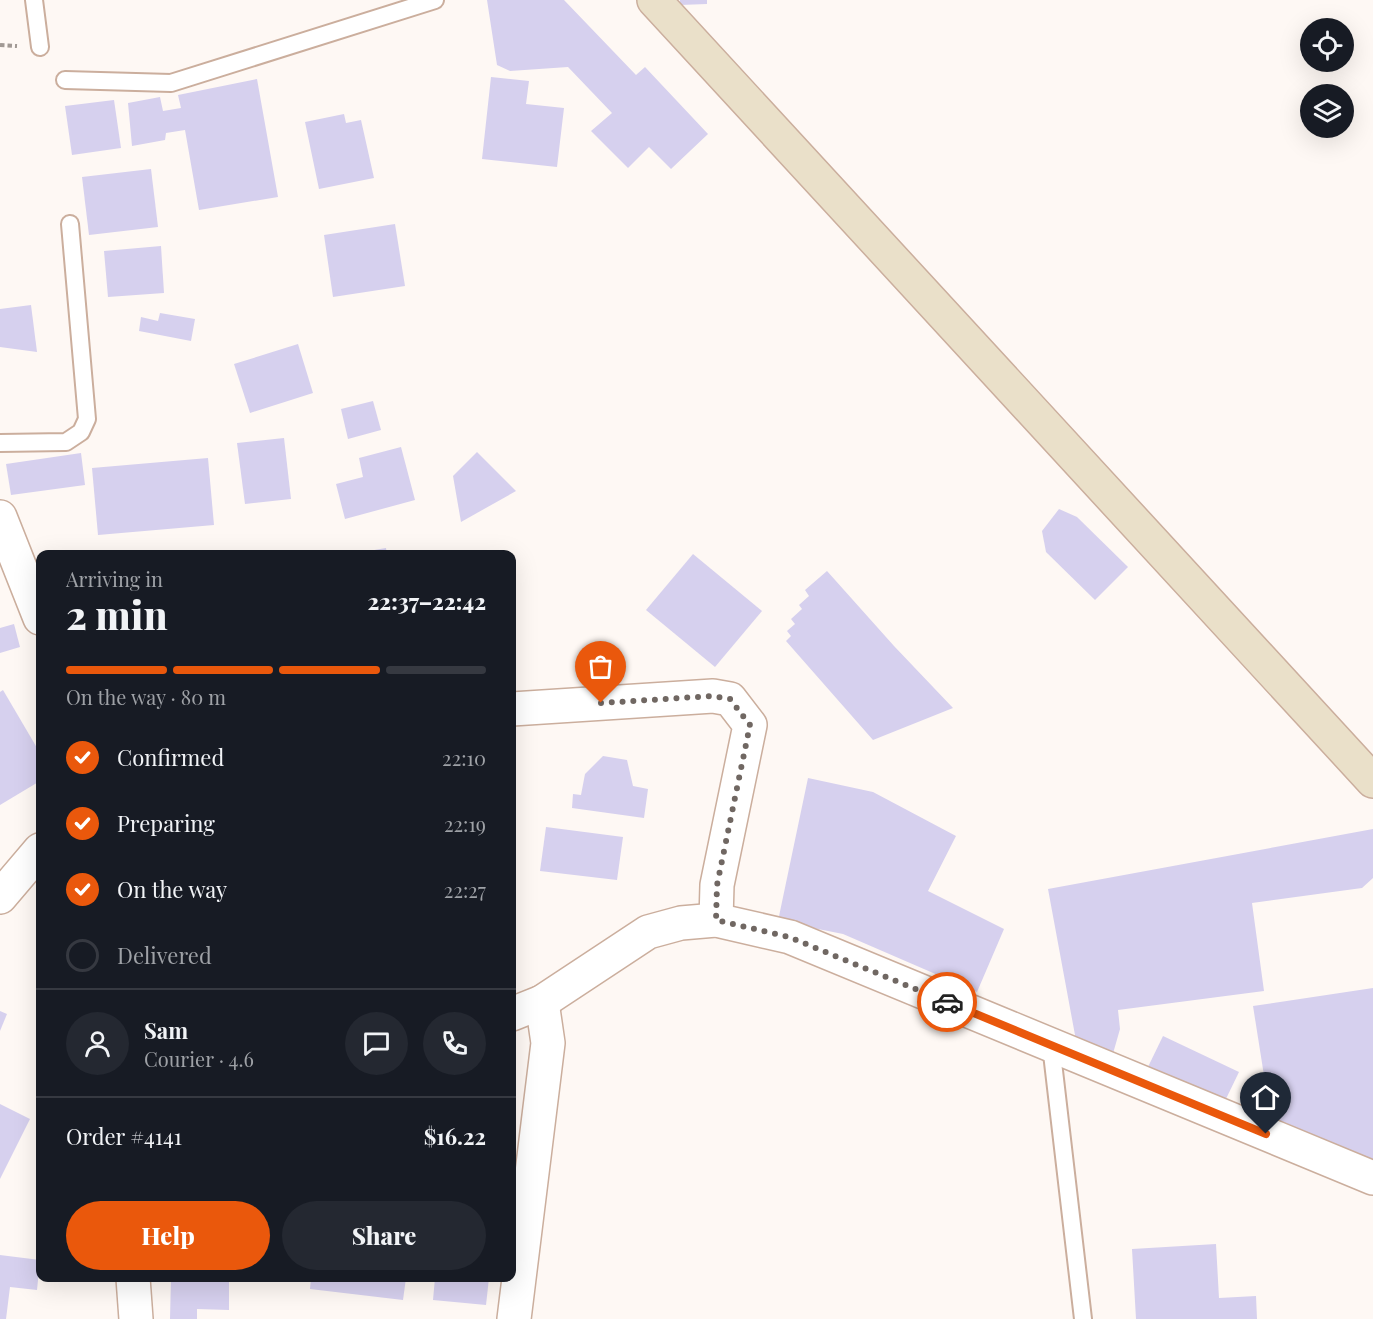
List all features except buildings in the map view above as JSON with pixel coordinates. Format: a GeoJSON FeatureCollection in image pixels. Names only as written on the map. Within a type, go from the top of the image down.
{"type":"FeatureCollection","features":[{"type":"Feature","properties":{"kind":"main road"},"geometry":{"type":"LineString","coordinates":[[654,0],[1373,781]]}},
{"type":"Feature","properties":{"kind":"street"},"geometry":{"type":"LineString","coordinates":[[0,517],[36,608]]}},
{"type":"Feature","properties":{"kind":"street"},"geometry":{"type":"LineString","coordinates":[[516,709],[713,696],[730,699],[750,725],[717,885],[716,920]]}},
{"type":"Feature","properties":{"kind":"street"},"geometry":{"type":"LineString","coordinates":[[0,897],[36,855]]}},
{"type":"Feature","properties":{"kind":"street"},"geometry":{"type":"LineString","coordinates":[[516,1012],[542,1002],[648,932],[681,922],[716,920],[789,937],[1373,1178]]}},
{"type":"Feature","properties":{"kind":"street"},"geometry":{"type":"LineString","coordinates":[[514,1319],[548,1043],[542,1002]]}},
{"type":"Feature","properties":{"kind":"street"},"geometry":{"type":"LineString","coordinates":[[133,1282],[136,1319]]}},
{"type":"Feature","properties":{"kind":"lane"},"geometry":{"type":"LineString","coordinates":[[34,0],[40,47]]}},
{"type":"Feature","properties":{"kind":"lane"},"geometry":{"type":"LineString","coordinates":[[65,80],[171,83],[435,0]]}},
{"type":"Feature","properties":{"kind":"lane"},"geometry":{"type":"LineString","coordinates":[[0,443],[66,442],[81,432],[87,419],[70,224]]}},
{"type":"Feature","properties":{"kind":"lane"},"geometry":{"type":"LineString","coordinates":[[1051,1045],[1083,1319]]}},
{"type":"Feature","properties":{"kind":"way so far"},"geometry":{"type":"LineString","coordinates":[[601,703],[713,696],[730,699],[750,725],[717,885],[716,920],[789,937],[947,1002]]}},
{"type":"Feature","properties":{"kind":"route"},"geometry":{"type":"LineString","coordinates":[[947,1002],[1266,1134]]}}]}
